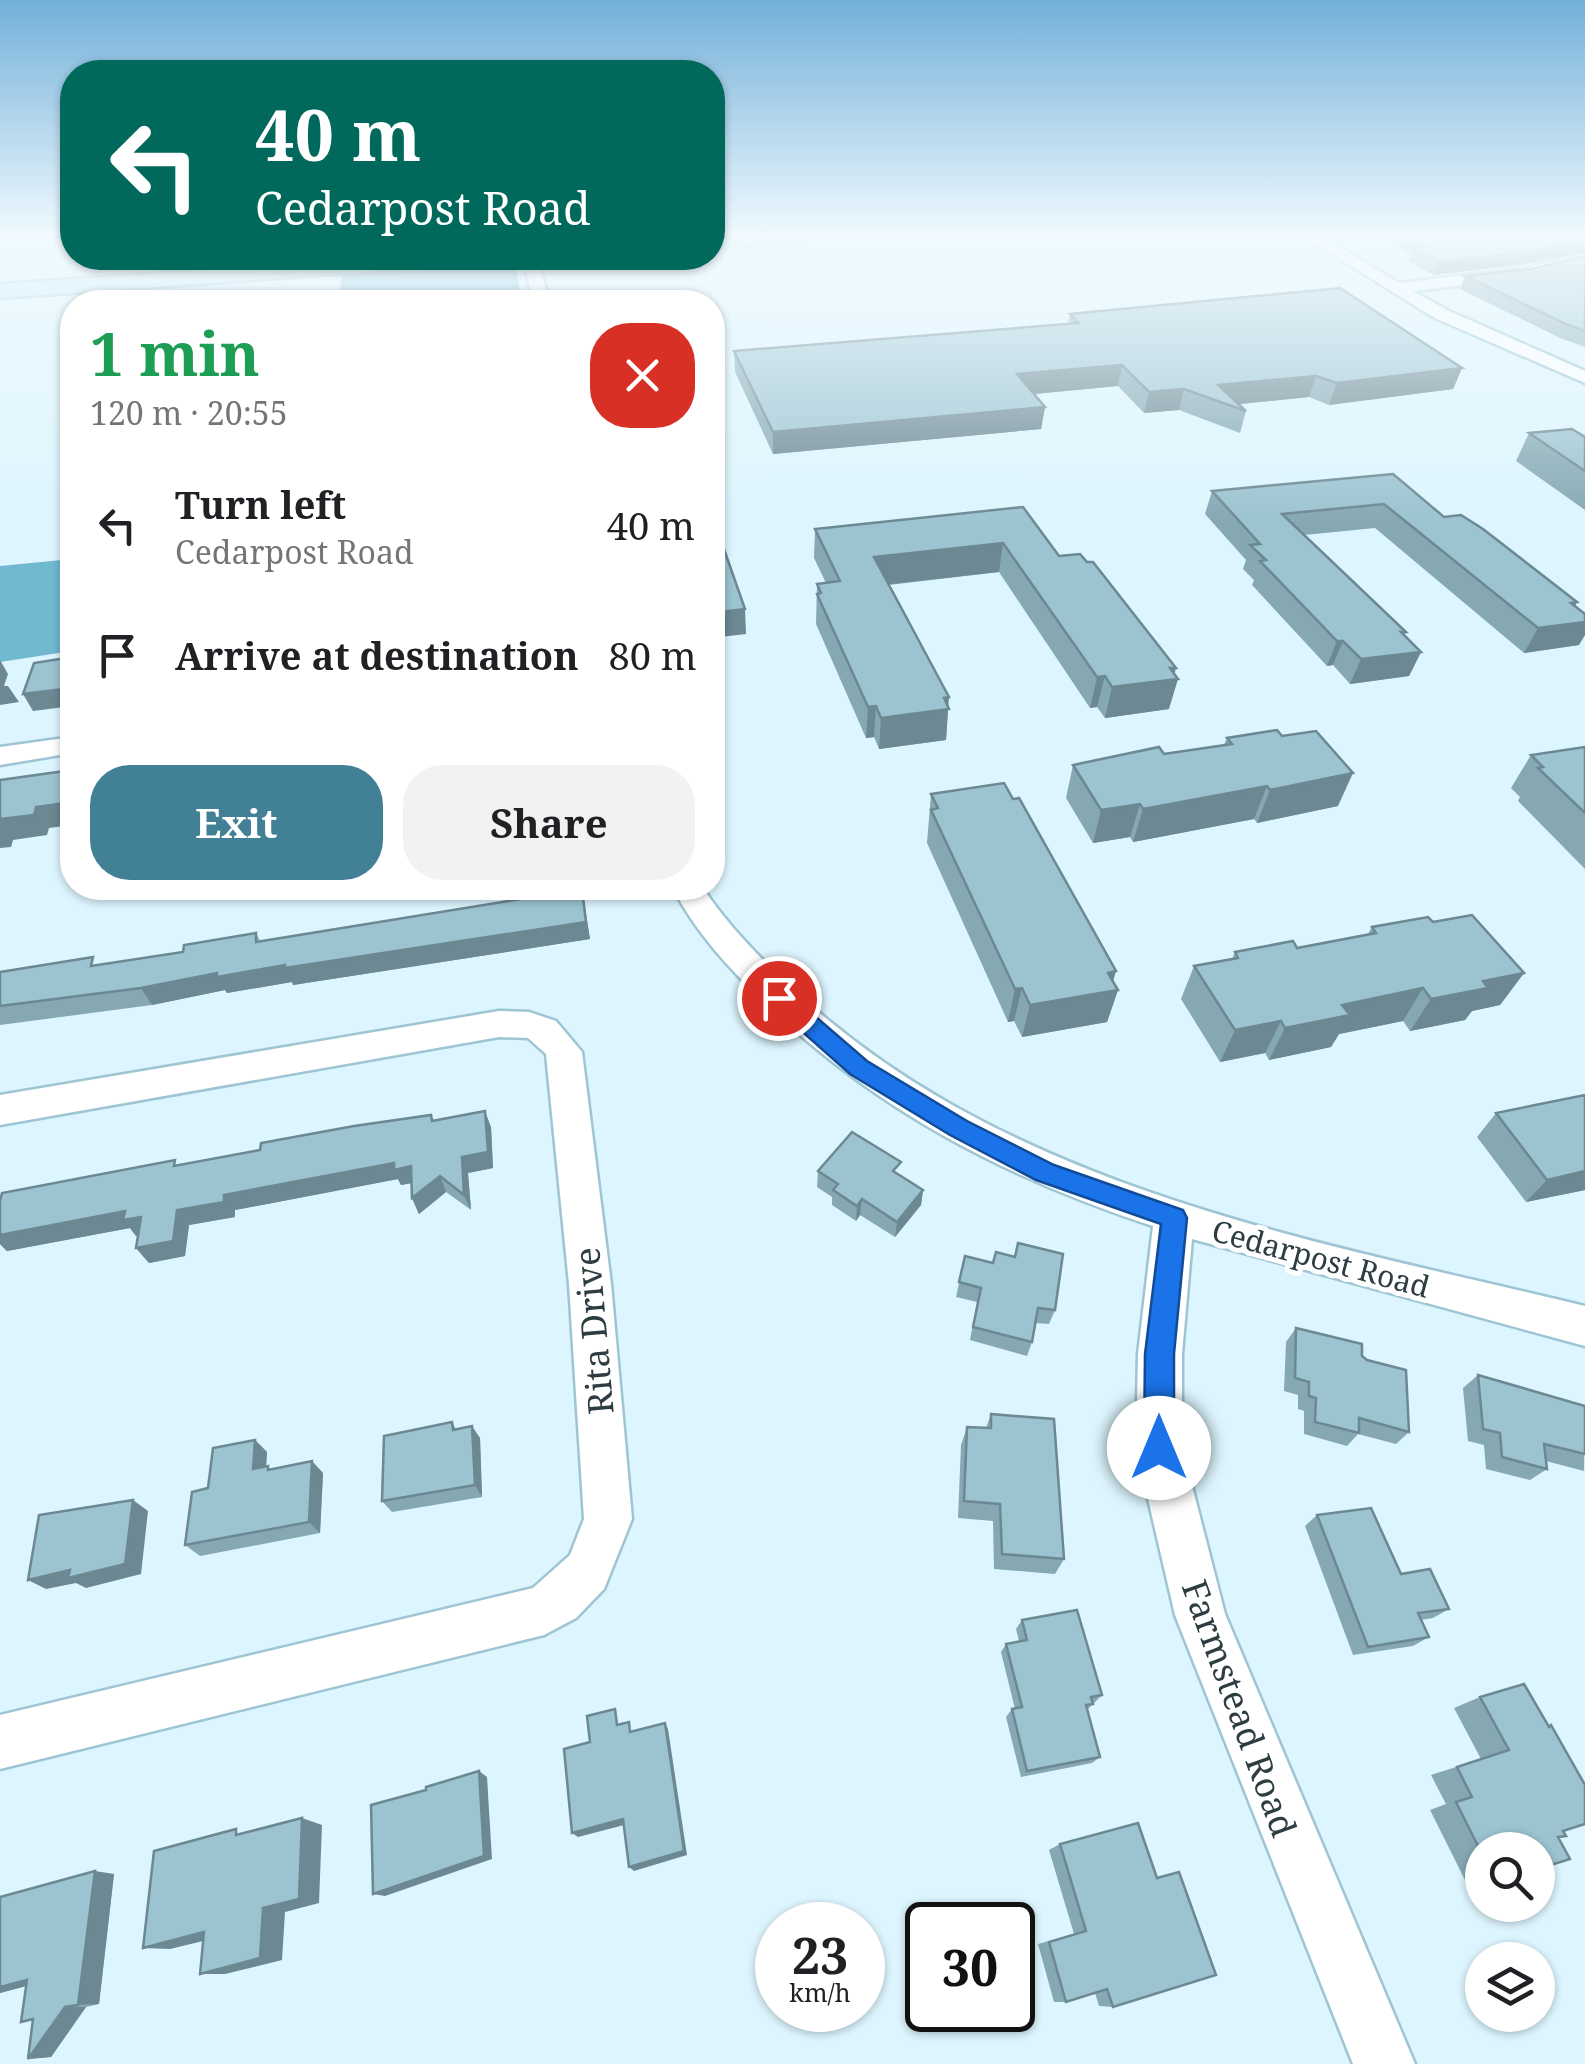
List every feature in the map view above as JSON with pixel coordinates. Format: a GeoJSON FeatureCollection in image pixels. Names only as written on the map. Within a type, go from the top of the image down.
{"type":"FeatureCollection","features":[{"type":"Feature","properties":{"kind":"street"},"geometry":{"type":"LineString","coordinates":[[1481,331],[1585,378]]}},
{"type":"Feature","properties":{"kind":"street"},"geometry":{"type":"LineString","coordinates":[[1503,331],[1585,368]]}},
{"type":"Feature","properties":{"kind":"street"},"geometry":{"type":"LineString","coordinates":[[0,756],[60,747]]}},
{"type":"Feature","properties":{"kind":"street","name":"Cedarpost Road"},"geometry":{"type":"LineString","coordinates":[[695,900],[705,919],[796,1017],[858,1067],[959,1128],[1045,1172],[1174,1218],[1404,1282],[1585,1326]]}},
{"type":"Feature","properties":{"kind":"street","name":"Rita Drive"},"geometry":{"type":"LineString","coordinates":[[0,1110],[499,1024],[531,1023],[552,1032],[564,1052],[590,1284],[608,1519],[599,1555],[579,1586],[544,1610],[0,1742]]}},
{"type":"Feature","properties":{"kind":"street","name":"Farmstead Road"},"geometry":{"type":"LineString","coordinates":[[1174,1218],[1160,1354],[1159,1448],[1200,1616],[1384,2064]]}},
{"type":"Feature","properties":{"kind":"shaded area"},"geometry":{"type":"Polygon","coordinates":[[[60,560],[60,653],[0,662],[0,566],[60,560]]]}},
{"type":"Feature","properties":{"kind":"building"},"geometry":{"type":"Polygon","coordinates":[[[976,331],[1406,331],[1462,368],[1337,383],[1316,376],[1218,385],[1246,411],[1184,389],[1149,392],[1122,365],[1017,374],[1045,407],[773,432],[734,351],[976,331]]]}},
{"type":"Feature","properties":{"kind":"building"},"geometry":{"type":"Polygon","coordinates":[[[1572,429],[1585,437],[1585,471],[1529,433],[1572,429]]]}},
{"type":"Feature","properties":{"kind":"building"},"geometry":{"type":"Polygon","coordinates":[[[1393,474],[1444,517],[1461,515],[1483,529],[1577,602],[1571,603],[1585,614],[1585,622],[1538,628],[1384,504],[1282,514],[1406,632],[1401,632],[1421,652],[1361,659],[1343,641],[1337,641],[1260,561],[1266,560],[1250,545],[1260,544],[1212,491],[1393,474]]]}},
{"type":"Feature","properties":{"kind":"building"},"geometry":{"type":"Polygon","coordinates":[[[1023,507],[1059,556],[1080,554],[1087,562],[1093,562],[1176,668],[1170,668],[1178,679],[1112,687],[1105,676],[1097,677],[1003,543],[874,557],[949,697],[944,698],[949,709],[881,718],[876,706],[868,707],[817,594],[821,593],[817,584],[840,581],[815,529],[1023,507]]]}},
{"type":"Feature","properties":{"kind":"building"},"geometry":{"type":"Polygon","coordinates":[[[725,552],[745,609],[725,611],[725,552]]]}},
{"type":"Feature","properties":{"kind":"building"},"geometry":{"type":"Polygon","coordinates":[[[60,659],[60,689],[23,694],[34,663],[60,659]]]}},
{"type":"Feature","properties":{"kind":"building"},"geometry":{"type":"Polygon","coordinates":[[[1277,730],[1282,736],[1316,731],[1353,773],[1143,809],[1140,804],[1101,810],[1073,765],[1159,747],[1164,754],[1232,744],[1227,738],[1277,730]]]}},
{"type":"Feature","properties":{"kind":"building"},"geometry":{"type":"Polygon","coordinates":[[[1585,747],[1585,813],[1538,768],[1543,767],[1531,755],[1585,747]]]}},
{"type":"Feature","properties":{"kind":"building"},"geometry":{"type":"Polygon","coordinates":[[[60,772],[60,804],[36,807],[34,815],[0,819],[0,780],[60,772]]]}},
{"type":"Feature","properties":{"kind":"building"},"geometry":{"type":"Polygon","coordinates":[[[1004,783],[1013,799],[1019,798],[1116,971],[1108,973],[1118,990],[1030,1005],[1022,988],[1015,989],[931,810],[938,808],[931,794],[1004,783]]]}},
{"type":"Feature","properties":{"kind":"building"},"geometry":{"type":"Polygon","coordinates":[[[514,900],[583,900],[586,922],[0,1006],[0,972],[93,957],[91,966],[183,952],[184,945],[256,933],[256,942],[514,900]]]}},
{"type":"Feature","properties":{"kind":"building"},"geometry":{"type":"Polygon","coordinates":[[[1472,915],[1524,973],[1483,981],[1488,988],[1431,999],[1423,988],[1342,1005],[1350,1015],[1285,1028],[1281,1021],[1235,1030],[1194,966],[1238,958],[1235,952],[1293,941],[1297,948],[1376,933],[1372,927],[1428,917],[1433,922],[1472,915]]]}},
{"type":"Feature","properties":{"kind":"building"},"geometry":{"type":"Polygon","coordinates":[[[1585,1095],[1585,1171],[1547,1180],[1496,1113],[1585,1095]]]}},
{"type":"Feature","properties":{"kind":"building"},"geometry":{"type":"Polygon","coordinates":[[[485,1111],[488,1152],[462,1157],[464,1195],[440,1176],[412,1198],[411,1166],[394,1170],[394,1163],[224,1195],[224,1202],[177,1210],[173,1241],[136,1248],[141,1217],[123,1220],[125,1211],[0,1235],[2,1193],[175,1160],[174,1166],[260,1150],[261,1143],[354,1126],[431,1115],[432,1121],[485,1111]]]}},
{"type":"Feature","properties":{"kind":"building"},"geometry":{"type":"Polygon","coordinates":[[[852,1132],[901,1162],[893,1171],[923,1190],[897,1222],[862,1199],[857,1206],[833,1190],[838,1184],[818,1171],[852,1132]]]}},
{"type":"Feature","properties":{"kind":"building"},"geometry":{"type":"Polygon","coordinates":[[[1018,1243],[1063,1254],[1055,1310],[1038,1308],[1032,1342],[973,1327],[981,1288],[959,1282],[965,1256],[993,1263],[996,1252],[1015,1257],[1018,1243]]]}},
{"type":"Feature","properties":{"kind":"building"},"geometry":{"type":"Polygon","coordinates":[[[1296,1328],[1362,1344],[1362,1356],[1367,1360],[1406,1370],[1409,1432],[1359,1418],[1359,1433],[1315,1422],[1316,1398],[1309,1396],[1309,1382],[1295,1378],[1296,1328]]]}},
{"type":"Feature","properties":{"kind":"building"},"geometry":{"type":"Polygon","coordinates":[[[1478,1375],[1585,1406],[1585,1454],[1544,1444],[1547,1469],[1502,1457],[1500,1433],[1483,1429],[1478,1375]]]}},
{"type":"Feature","properties":{"kind":"building"},"geometry":{"type":"Polygon","coordinates":[[[991,1414],[1054,1419],[1064,1559],[1002,1554],[1000,1504],[964,1501],[967,1427],[991,1428],[991,1414]]]}},
{"type":"Feature","properties":{"kind":"building"},"geometry":{"type":"Polygon","coordinates":[[[452,1422],[453,1430],[472,1426],[475,1485],[382,1501],[384,1436],[452,1422]]]}},
{"type":"Feature","properties":{"kind":"building"},"geometry":{"type":"Polygon","coordinates":[[[255,1440],[253,1469],[268,1466],[268,1470],[312,1461],[309,1522],[185,1545],[192,1492],[208,1488],[213,1448],[255,1440]]]}},
{"type":"Feature","properties":{"kind":"building"},"geometry":{"type":"Polygon","coordinates":[[[133,1500],[125,1564],[68,1578],[70,1570],[28,1580],[39,1515],[133,1500]]]}},
{"type":"Feature","properties":{"kind":"building"},"geometry":{"type":"Polygon","coordinates":[[[1371,1508],[1401,1574],[1430,1569],[1449,1609],[1418,1613],[1429,1637],[1368,1647],[1317,1515],[1371,1508]]]}},
{"type":"Feature","properties":{"kind":"building"},"geometry":{"type":"Polygon","coordinates":[[[1077,1610],[1102,1695],[1091,1697],[1093,1704],[1086,1705],[1100,1757],[1027,1771],[1012,1709],[1022,1707],[1006,1644],[1027,1640],[1022,1620],[1077,1610]]]}},
{"type":"Feature","properties":{"kind":"building"},"geometry":{"type":"Polygon","coordinates":[[[1524,1684],[1585,1785],[1585,1824],[1563,1831],[1566,1836],[1558,1837],[1570,1859],[1555,1864],[1555,1832],[1471,1832],[1456,1802],[1472,1797],[1457,1767],[1509,1750],[1480,1697],[1524,1684]]]}},
{"type":"Feature","properties":{"kind":"building"},"geometry":{"type":"Polygon","coordinates":[[[615,1709],[617,1725],[629,1722],[630,1732],[665,1723],[684,1851],[629,1867],[623,1819],[572,1833],[564,1749],[590,1742],[587,1716],[615,1709]]]}},
{"type":"Feature","properties":{"kind":"building"},"geometry":{"type":"Polygon","coordinates":[[[479,1771],[484,1856],[373,1894],[371,1805],[479,1771]]]}},
{"type":"Feature","properties":{"kind":"building"},"geometry":{"type":"Polygon","coordinates":[[[302,1818],[299,1899],[263,1908],[260,1958],[200,1974],[204,1932],[143,1948],[154,1851],[236,1829],[236,1835],[302,1818]]]}},
{"type":"Feature","properties":{"kind":"building"},"geometry":{"type":"Polygon","coordinates":[[[1138,1823],[1157,1878],[1179,1872],[1216,1975],[1113,2007],[1107,1989],[1066,2002],[1049,1942],[1086,1931],[1060,1844],[1138,1823]]]}},
{"type":"Feature","properties":{"kind":"building"},"geometry":{"type":"Polygon","coordinates":[[[95,1871],[78,2005],[65,2007],[28,2059],[33,2019],[21,2022],[27,1980],[0,1987],[0,1897],[95,1871]]]}},
{"type":"Feature","properties":{"kind":"route"},"geometry":{"type":"LineString","coordinates":[[779,998],[796,1017],[858,1067],[959,1128],[1045,1172],[1174,1218],[1160,1354],[1159,1448]]}}]}
